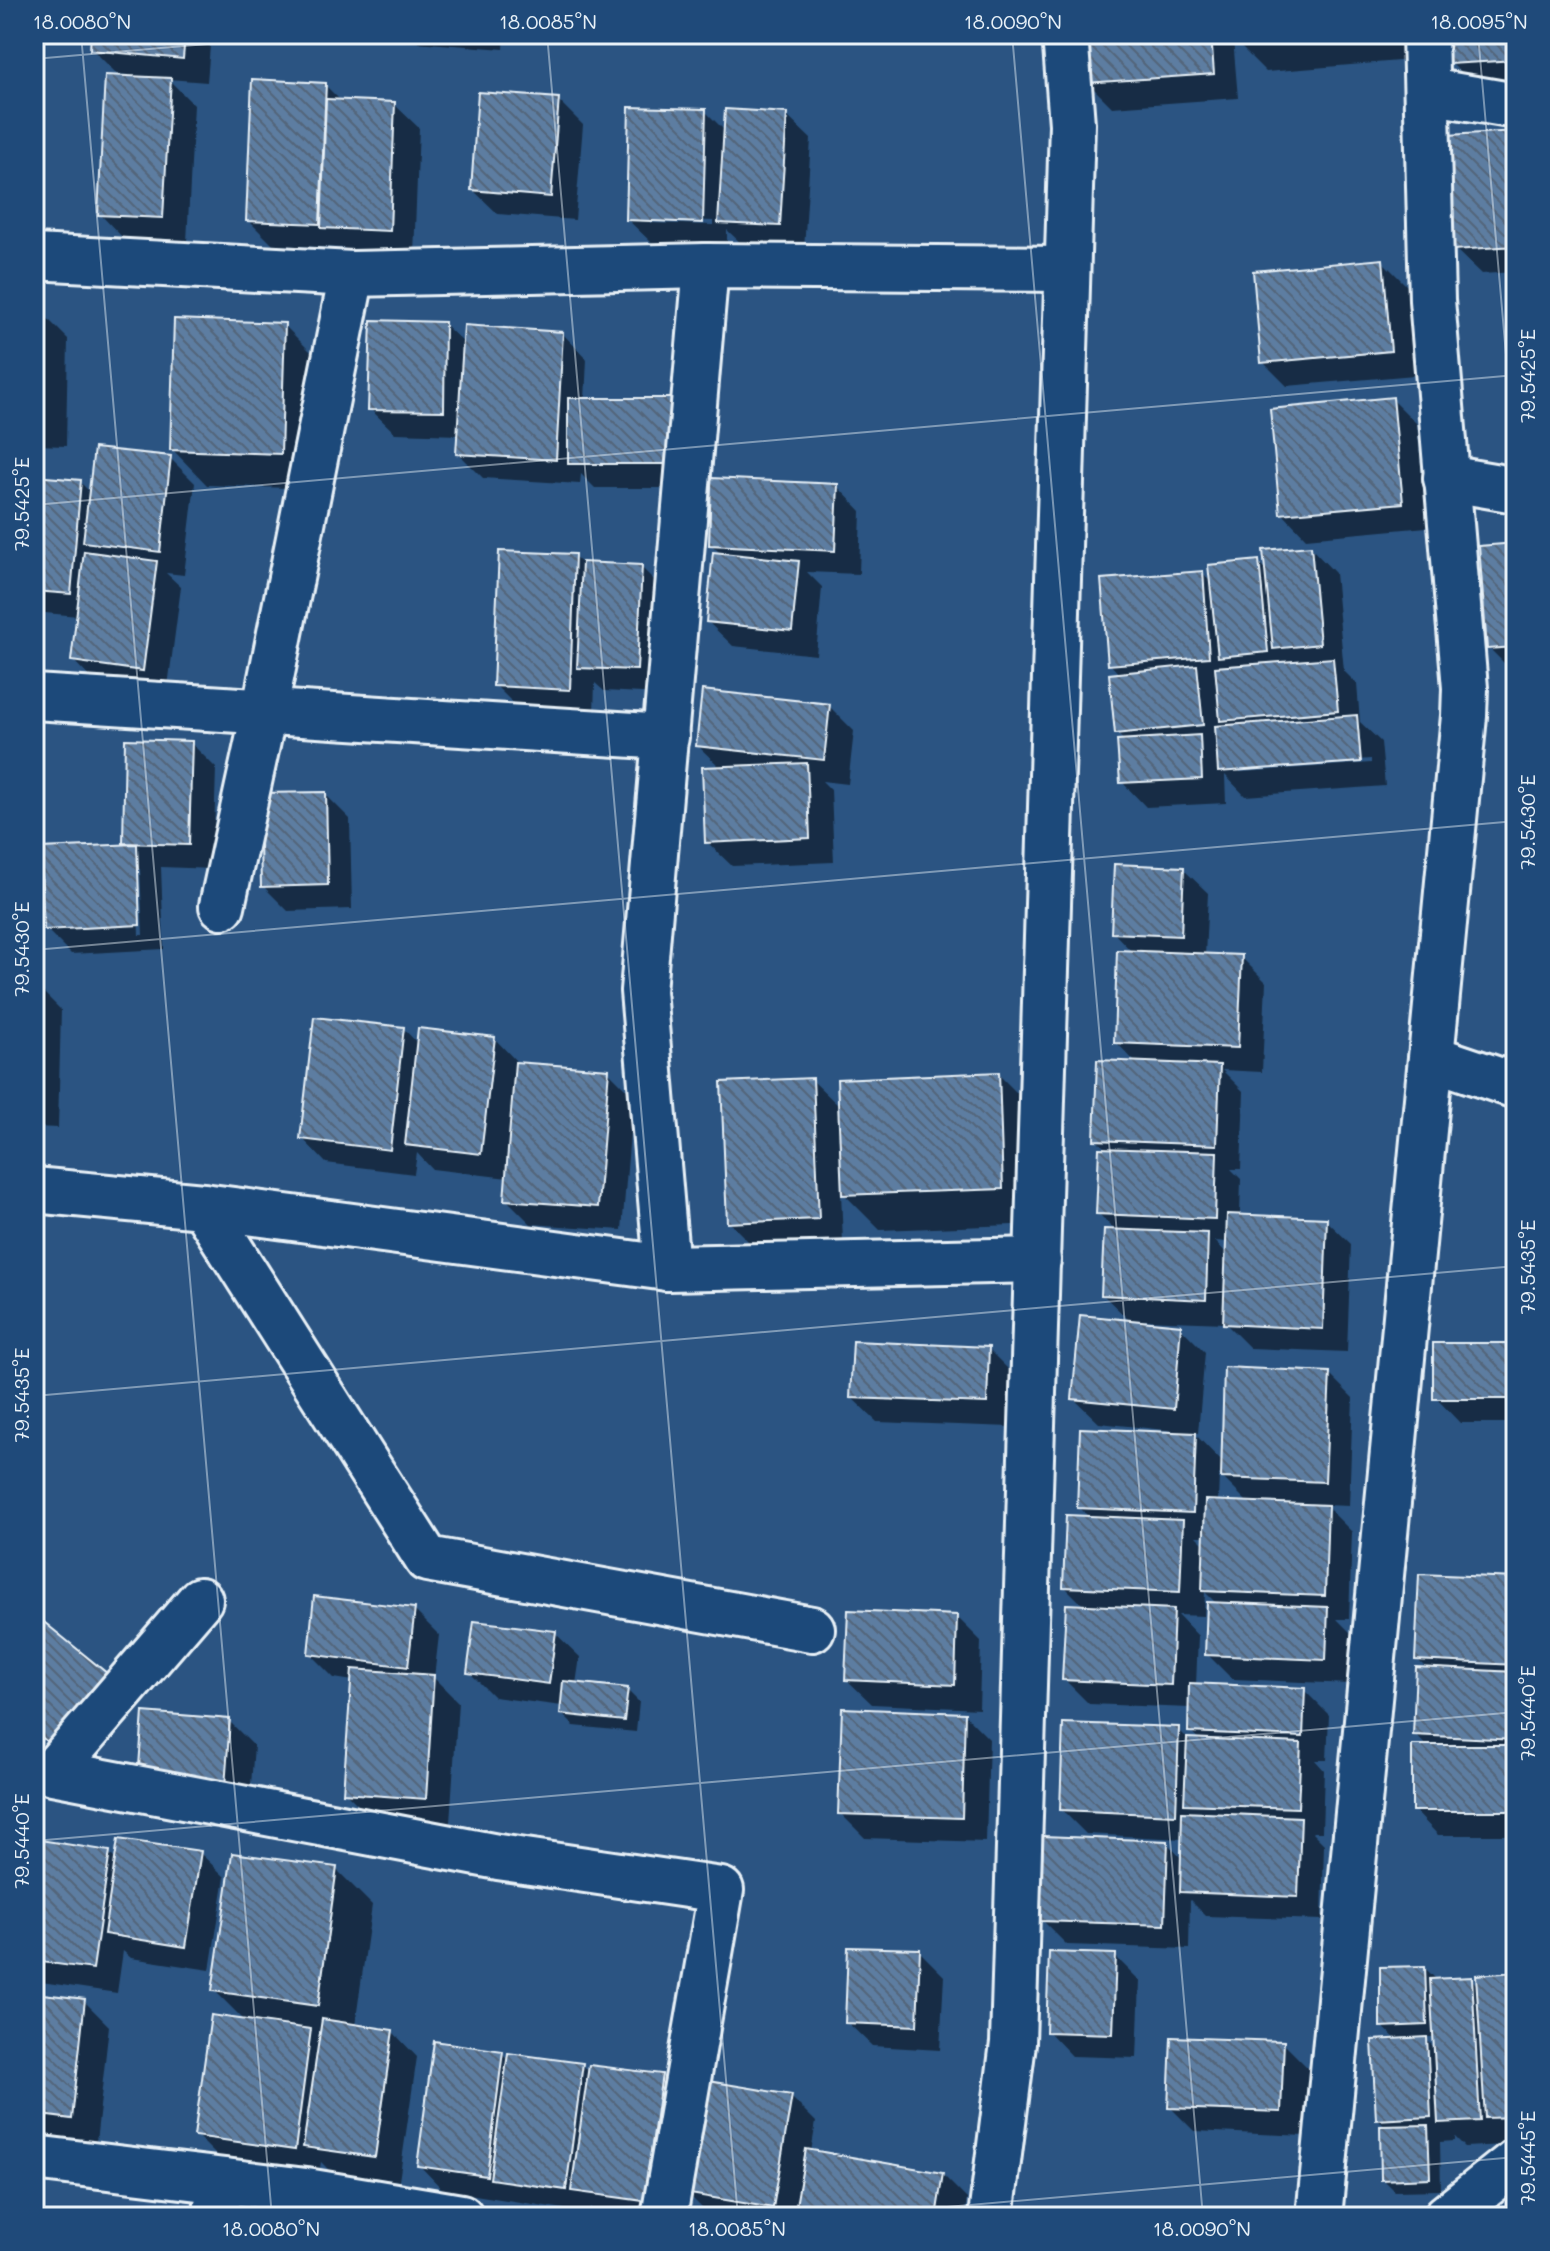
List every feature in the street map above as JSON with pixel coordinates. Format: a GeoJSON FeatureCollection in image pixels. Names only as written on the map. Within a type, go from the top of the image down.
{"type":"FeatureCollection","features":[{"type":"Feature","properties":{"kind":"street"},"geometry":{"type":"LineString","coordinates":[[991,2217],[1013,2043],[1072,124],[1065,34]]}},
{"type":"Feature","properties":{"kind":"street"},"geometry":{"type":"LineString","coordinates":[[1319,2217],[1433,1058],[1465,688],[1432,300],[1425,34]]}},
{"type":"Feature","properties":{"kind":"street"},"geometry":{"type":"LineString","coordinates":[[1428,91],[1516,106]]}},
{"type":"Feature","properties":{"kind":"street"},"geometry":{"type":"LineString","coordinates":[[34,257],[352,274],[706,266],[1066,269]]}},
{"type":"Feature","properties":{"kind":"street"},"geometry":{"type":"LineString","coordinates":[[667,1268],[643,991],[706,266]]}},
{"type":"Feature","properties":{"kind":"street"},"geometry":{"type":"LineString","coordinates":[[222,906],[352,274]]}},
{"type":"Feature","properties":{"kind":"street"},"geometry":{"type":"LineString","coordinates":[[1446,478],[1516,490]]}},
{"type":"Feature","properties":{"kind":"street"},"geometry":{"type":"LineString","coordinates":[[34,697],[666,737]]}},
{"type":"Feature","properties":{"kind":"street"},"geometry":{"type":"LineString","coordinates":[[1433,1058],[1516,1086]]}},
{"type":"Feature","properties":{"kind":"street"},"geometry":{"type":"LineString","coordinates":[[34,1190],[203,1206],[667,1268],[1038,1260]]}},
{"type":"Feature","properties":{"kind":"street"},"geometry":{"type":"LineString","coordinates":[[203,1206],[427,1559],[812,1629]]}},
{"type":"Feature","properties":{"kind":"street"},"geometry":{"type":"LineString","coordinates":[[43,1784],[200,1600]]}},
{"type":"Feature","properties":{"kind":"street"},"geometry":{"type":"LineString","coordinates":[[43,1784],[721,1890],[664,2217]]}},
{"type":"Feature","properties":{"kind":"street"},"geometry":{"type":"LineString","coordinates":[[34,2158],[218,2199],[306,2191],[461,2217]]}},
{"type":"Feature","properties":{"kind":"street"},"geometry":{"type":"LineString","coordinates":[[1446,2217],[1516,2161]]}},
{"type":"Feature","properties":{"kind":"building"},"geometry":{"type":"Polygon","coordinates":[[[91,34],[185,34],[183,59],[90,50],[91,34]]]}},
{"type":"Feature","properties":{"kind":"building"},"geometry":{"type":"Polygon","coordinates":[[[1082,34],[1211,34],[1214,74],[1086,83],[1082,34]]]}},
{"type":"Feature","properties":{"kind":"building"},"geometry":{"type":"Polygon","coordinates":[[[1447,34],[1516,34],[1516,60],[1449,64],[1447,34]]]}},
{"type":"Feature","properties":{"kind":"building"},"geometry":{"type":"Polygon","coordinates":[[[105,75],[171,78],[163,218],[98,215],[105,75]]]}},
{"type":"Feature","properties":{"kind":"building"},"geometry":{"type":"Polygon","coordinates":[[[252,79],[326,83],[320,224],[246,221],[252,79]]]}},
{"type":"Feature","properties":{"kind":"building"},"geometry":{"type":"Polygon","coordinates":[[[478,92],[559,98],[551,197],[471,190],[478,92]]]}},
{"type":"Feature","properties":{"kind":"building"},"geometry":{"type":"Polygon","coordinates":[[[326,99],[395,102],[390,231],[321,228],[326,99]]]}},
{"type":"Feature","properties":{"kind":"building"},"geometry":{"type":"Polygon","coordinates":[[[629,107],[706,109],[703,223],[626,220],[629,107]]]}},
{"type":"Feature","properties":{"kind":"building"},"geometry":{"type":"Polygon","coordinates":[[[725,109],[787,113],[780,226],[718,223],[725,109]]]}},
{"type":"Feature","properties":{"kind":"building"},"geometry":{"type":"Polygon","coordinates":[[[1516,131],[1516,246],[1454,250],[1448,135],[1516,131]]]}},
{"type":"Feature","properties":{"kind":"building"},"geometry":{"type":"Polygon","coordinates":[[[1383,259],[1391,351],[1261,363],[1253,271],[1383,259]]]}},
{"type":"Feature","properties":{"kind":"building"},"geometry":{"type":"Polygon","coordinates":[[[34,312],[44,312],[42,422],[34,422],[34,312]]]}},
{"type":"Feature","properties":{"kind":"building"},"geometry":{"type":"Polygon","coordinates":[[[174,319],[285,323],[281,454],[170,450],[174,319]]]}},
{"type":"Feature","properties":{"kind":"building"},"geometry":{"type":"Polygon","coordinates":[[[371,320],[445,322],[444,411],[368,410],[371,320]]]}},
{"type":"Feature","properties":{"kind":"building"},"geometry":{"type":"Polygon","coordinates":[[[464,325],[563,332],[556,460],[456,454],[464,325]]]}},
{"type":"Feature","properties":{"kind":"building"},"geometry":{"type":"Polygon","coordinates":[[[1393,397],[1403,503],[1280,514],[1270,409],[1393,397]]]}},
{"type":"Feature","properties":{"kind":"building"},"geometry":{"type":"Polygon","coordinates":[[[568,398],[678,398],[678,464],[568,464],[568,398]]]}},
{"type":"Feature","properties":{"kind":"building"},"geometry":{"type":"Polygon","coordinates":[[[94,448],[171,456],[160,552],[83,542],[94,448]]]}},
{"type":"Feature","properties":{"kind":"building"},"geometry":{"type":"Polygon","coordinates":[[[34,476],[81,480],[71,594],[34,591],[34,476]]]}},
{"type":"Feature","properties":{"kind":"building"},"geometry":{"type":"Polygon","coordinates":[[[711,478],[838,484],[835,551],[709,545],[711,478]]]}},
{"type":"Feature","properties":{"kind":"building"},"geometry":{"type":"Polygon","coordinates":[[[1516,543],[1516,647],[1487,649],[1479,546],[1516,543]]]}},
{"type":"Feature","properties":{"kind":"building"},"geometry":{"type":"Polygon","coordinates":[[[1311,546],[1320,644],[1273,649],[1263,550],[1311,546]]]}},
{"type":"Feature","properties":{"kind":"building"},"geometry":{"type":"Polygon","coordinates":[[[84,551],[157,561],[143,671],[71,661],[84,551]]]}},
{"type":"Feature","properties":{"kind":"building"},"geometry":{"type":"Polygon","coordinates":[[[499,551],[575,554],[570,690],[493,686],[499,551]]]}},
{"type":"Feature","properties":{"kind":"building"},"geometry":{"type":"Polygon","coordinates":[[[713,552],[799,561],[792,631],[706,622],[713,552]]]}},
{"type":"Feature","properties":{"kind":"building"},"geometry":{"type":"Polygon","coordinates":[[[1259,560],[1268,652],[1218,657],[1208,565],[1259,560]]]}},
{"type":"Feature","properties":{"kind":"building"},"geometry":{"type":"Polygon","coordinates":[[[582,562],[642,565],[637,670],[577,668],[582,562]]]}},
{"type":"Feature","properties":{"kind":"building"},"geometry":{"type":"Polygon","coordinates":[[[1203,571],[1209,657],[1108,665],[1101,579],[1203,571]]]}},
{"type":"Feature","properties":{"kind":"building"},"geometry":{"type":"Polygon","coordinates":[[[1333,658],[1338,711],[1220,721],[1215,667],[1333,658]]]}},
{"type":"Feature","properties":{"kind":"building"},"geometry":{"type":"Polygon","coordinates":[[[1197,665],[1203,725],[1115,734],[1109,674],[1197,665]]]}},
{"type":"Feature","properties":{"kind":"building"},"geometry":{"type":"Polygon","coordinates":[[[702,690],[830,704],[824,760],[696,746],[702,690]]]}},
{"type":"Feature","properties":{"kind":"building"},"geometry":{"type":"Polygon","coordinates":[[[1357,715],[1361,762],[1218,772],[1215,726],[1357,715]]]}},
{"type":"Feature","properties":{"kind":"building"},"geometry":{"type":"Polygon","coordinates":[[[1200,735],[1202,779],[1120,783],[1117,740],[1200,735]]]}},
{"type":"Feature","properties":{"kind":"building"},"geometry":{"type":"Polygon","coordinates":[[[125,739],[192,741],[189,845],[123,843],[125,739]]]}},
{"type":"Feature","properties":{"kind":"building"},"geometry":{"type":"Polygon","coordinates":[[[807,763],[810,838],[705,843],[702,767],[807,763]]]}},
{"type":"Feature","properties":{"kind":"building"},"geometry":{"type":"Polygon","coordinates":[[[326,792],[328,885],[261,887],[259,793],[326,792]]]}},
{"type":"Feature","properties":{"kind":"building"},"geometry":{"type":"Polygon","coordinates":[[[137,844],[140,925],[44,930],[40,848],[137,844]]]}},
{"type":"Feature","properties":{"kind":"building"},"geometry":{"type":"Polygon","coordinates":[[[1114,864],[1184,867],[1181,936],[1111,933],[1114,864]]]}},
{"type":"Feature","properties":{"kind":"building"},"geometry":{"type":"Polygon","coordinates":[[[1117,950],[1242,955],[1238,1048],[1114,1043],[1117,950]]]}},
{"type":"Feature","properties":{"kind":"building"},"geometry":{"type":"Polygon","coordinates":[[[314,1017],[404,1027],[390,1150],[300,1139],[314,1017]]]}},
{"type":"Feature","properties":{"kind":"building"},"geometry":{"type":"Polygon","coordinates":[[[418,1028],[495,1037],[481,1154],[405,1145],[418,1028]]]}},
{"type":"Feature","properties":{"kind":"building"},"geometry":{"type":"Polygon","coordinates":[[[1097,1060],[1220,1065],[1217,1145],[1094,1140],[1097,1060]]]}},
{"type":"Feature","properties":{"kind":"building"},"geometry":{"type":"Polygon","coordinates":[[[515,1062],[609,1069],[598,1207],[504,1200],[515,1062]]]}},
{"type":"Feature","properties":{"kind":"building"},"geometry":{"type":"Polygon","coordinates":[[[999,1072],[1003,1189],[842,1195],[837,1079],[999,1072]]]}},
{"type":"Feature","properties":{"kind":"building"},"geometry":{"type":"Polygon","coordinates":[[[813,1078],[819,1219],[727,1223],[721,1082],[813,1078]]]}},
{"type":"Feature","properties":{"kind":"building"},"geometry":{"type":"Polygon","coordinates":[[[1099,1148],[1217,1152],[1215,1219],[1096,1214],[1099,1148]]]}},
{"type":"Feature","properties":{"kind":"building"},"geometry":{"type":"Polygon","coordinates":[[[1227,1214],[1327,1218],[1323,1329],[1223,1324],[1227,1214]]]}},
{"type":"Feature","properties":{"kind":"building"},"geometry":{"type":"Polygon","coordinates":[[[1104,1229],[1208,1233],[1206,1300],[1101,1295],[1104,1229]]]}},
{"type":"Feature","properties":{"kind":"building"},"geometry":{"type":"Polygon","coordinates":[[[1080,1315],[1181,1325],[1174,1409],[1072,1399],[1080,1315]]]}},
{"type":"Feature","properties":{"kind":"building"},"geometry":{"type":"Polygon","coordinates":[[[853,1341],[989,1347],[987,1403],[850,1398],[853,1341]]]}},
{"type":"Feature","properties":{"kind":"building"},"geometry":{"type":"Polygon","coordinates":[[[1433,1343],[1516,1343],[1516,1399],[1433,1399],[1433,1343]]]}},
{"type":"Feature","properties":{"kind":"building"},"geometry":{"type":"Polygon","coordinates":[[[1224,1367],[1330,1372],[1325,1482],[1221,1478],[1224,1367]]]}},
{"type":"Feature","properties":{"kind":"building"},"geometry":{"type":"Polygon","coordinates":[[[1080,1428],[1196,1433],[1193,1513],[1077,1508],[1080,1428]]]}},
{"type":"Feature","properties":{"kind":"building"},"geometry":{"type":"Polygon","coordinates":[[[1205,1500],[1328,1505],[1325,1596],[1202,1591],[1205,1500]]]}},
{"type":"Feature","properties":{"kind":"building"},"geometry":{"type":"Polygon","coordinates":[[[1066,1515],[1183,1520],[1180,1592],[1063,1587],[1066,1515]]]}},
{"type":"Feature","properties":{"kind":"building"},"geometry":{"type":"Polygon","coordinates":[[[1419,1574],[1516,1578],[1516,1665],[1415,1660],[1419,1574]]]}},
{"type":"Feature","properties":{"kind":"building"},"geometry":{"type":"Polygon","coordinates":[[[314,1596],[415,1608],[408,1667],[308,1654],[314,1596]]]}},
{"type":"Feature","properties":{"kind":"building"},"geometry":{"type":"Polygon","coordinates":[[[1207,1602],[1328,1607],[1326,1660],[1205,1655],[1207,1602]]]}},
{"type":"Feature","properties":{"kind":"building"},"geometry":{"type":"Polygon","coordinates":[[[1066,1604],[1174,1609],[1171,1685],[1062,1680],[1066,1604]]]}},
{"type":"Feature","properties":{"kind":"building"},"geometry":{"type":"Polygon","coordinates":[[[848,1610],[957,1615],[955,1685],[845,1680],[848,1610]]]}},
{"type":"Feature","properties":{"kind":"building"},"geometry":{"type":"Polygon","coordinates":[[[34,1614],[108,1674],[51,1745],[34,1731],[34,1614]]]}},
{"type":"Feature","properties":{"kind":"building"},"geometry":{"type":"Polygon","coordinates":[[[474,1621],[556,1631],[549,1684],[467,1673],[474,1621]]]}},
{"type":"Feature","properties":{"kind":"building"},"geometry":{"type":"Polygon","coordinates":[[[1416,1667],[1516,1672],[1516,1740],[1413,1735],[1416,1667]]]}},
{"type":"Feature","properties":{"kind":"building"},"geometry":{"type":"Polygon","coordinates":[[[352,1669],[434,1675],[426,1799],[343,1793],[352,1669]]]}},
{"type":"Feature","properties":{"kind":"building"},"geometry":{"type":"Polygon","coordinates":[[[563,1681],[628,1688],[624,1721],[560,1714],[563,1681]]]}},
{"type":"Feature","properties":{"kind":"building"},"geometry":{"type":"Polygon","coordinates":[[[1189,1683],[1305,1688],[1303,1737],[1188,1732],[1189,1683]]]}},
{"type":"Feature","properties":{"kind":"building"},"geometry":{"type":"Polygon","coordinates":[[[842,1708],[965,1713],[962,1818],[838,1814],[842,1708]]]}},
{"type":"Feature","properties":{"kind":"building"},"geometry":{"type":"Polygon","coordinates":[[[143,1712],[230,1719],[225,1787],[138,1780],[143,1712]]]}},
{"type":"Feature","properties":{"kind":"building"},"geometry":{"type":"Polygon","coordinates":[[[1063,1723],[1179,1727],[1176,1815],[1060,1810],[1063,1723]]]}},
{"type":"Feature","properties":{"kind":"building"},"geometry":{"type":"Polygon","coordinates":[[[1187,1738],[1301,1743],[1298,1808],[1184,1804],[1187,1738]]]}},
{"type":"Feature","properties":{"kind":"building"},"geometry":{"type":"Polygon","coordinates":[[[1412,1745],[1516,1745],[1516,1811],[1412,1811],[1412,1745]]]}},
{"type":"Feature","properties":{"kind":"building"},"geometry":{"type":"Polygon","coordinates":[[[1182,1812],[1301,1817],[1298,1897],[1180,1892],[1182,1812]]]}},
{"type":"Feature","properties":{"kind":"building"},"geometry":{"type":"Polygon","coordinates":[[[1043,1836],[1168,1841],[1165,1925],[1040,1921],[1043,1836]]]}},
{"type":"Feature","properties":{"kind":"building"},"geometry":{"type":"Polygon","coordinates":[[[34,1839],[110,1851],[93,1969],[34,1961],[34,1839]]]}},
{"type":"Feature","properties":{"kind":"building"},"geometry":{"type":"Polygon","coordinates":[[[118,1839],[201,1851],[186,1947],[104,1934],[118,1839]]]}},
{"type":"Feature","properties":{"kind":"building"},"geometry":{"type":"Polygon","coordinates":[[[232,1853],[337,1867],[318,2006],[212,1991],[232,1853]]]}},
{"type":"Feature","properties":{"kind":"building"},"geometry":{"type":"Polygon","coordinates":[[[848,1947],[920,1949],[917,2026],[845,2023],[848,1947]]]}},
{"type":"Feature","properties":{"kind":"building"},"geometry":{"type":"Polygon","coordinates":[[[1049,1952],[1116,1954],[1113,2034],[1046,2032],[1049,1952]]]}},
{"type":"Feature","properties":{"kind":"building"},"geometry":{"type":"Polygon","coordinates":[[[1425,1966],[1427,2025],[1380,2027],[1380,1967],[1425,1966]]]}},
{"type":"Feature","properties":{"kind":"building"},"geometry":{"type":"Polygon","coordinates":[[[1516,1972],[1516,2117],[1485,2118],[1476,1975],[1516,1972]]]}},
{"type":"Feature","properties":{"kind":"building"},"geometry":{"type":"Polygon","coordinates":[[[1472,1977],[1480,2121],[1438,2123],[1430,1979],[1472,1977]]]}},
{"type":"Feature","properties":{"kind":"building"},"geometry":{"type":"Polygon","coordinates":[[[34,1993],[85,1999],[72,2119],[34,2114],[34,1993]]]}},
{"type":"Feature","properties":{"kind":"building"},"geometry":{"type":"Polygon","coordinates":[[[211,2015],[311,2029],[295,2150],[194,2136],[211,2015]]]}},
{"type":"Feature","properties":{"kind":"building"},"geometry":{"type":"Polygon","coordinates":[[[322,2019],[393,2030],[375,2157],[303,2147],[322,2019]]]}},
{"type":"Feature","properties":{"kind":"building"},"geometry":{"type":"Polygon","coordinates":[[[1171,2037],[1284,2041],[1281,2112],[1168,2108],[1171,2037]]]}},
{"type":"Feature","properties":{"kind":"building"},"geometry":{"type":"Polygon","coordinates":[[[1427,2037],[1431,2117],[1376,2120],[1372,2040],[1427,2037]]]}},
{"type":"Feature","properties":{"kind":"building"},"geometry":{"type":"Polygon","coordinates":[[[434,2041],[503,2051],[487,2176],[417,2166],[434,2041]]]}},
{"type":"Feature","properties":{"kind":"building"},"geometry":{"type":"Polygon","coordinates":[[[508,2053],[583,2063],[566,2190],[490,2179],[508,2053]]]}},
{"type":"Feature","properties":{"kind":"building"},"geometry":{"type":"Polygon","coordinates":[[[589,2065],[662,2074],[644,2201],[571,2191],[589,2065]]]}},
{"type":"Feature","properties":{"kind":"building"},"geometry":{"type":"Polygon","coordinates":[[[702,2080],[792,2095],[773,2208],[684,2193],[702,2080]]]}},
{"type":"Feature","properties":{"kind":"building"},"geometry":{"type":"Polygon","coordinates":[[[1428,2125],[1430,2178],[1381,2180],[1380,2126],[1428,2125]]]}},
{"type":"Feature","properties":{"kind":"building"},"geometry":{"type":"Polygon","coordinates":[[[806,2149],[943,2173],[936,2217],[794,2217],[806,2149]]]}}]}
